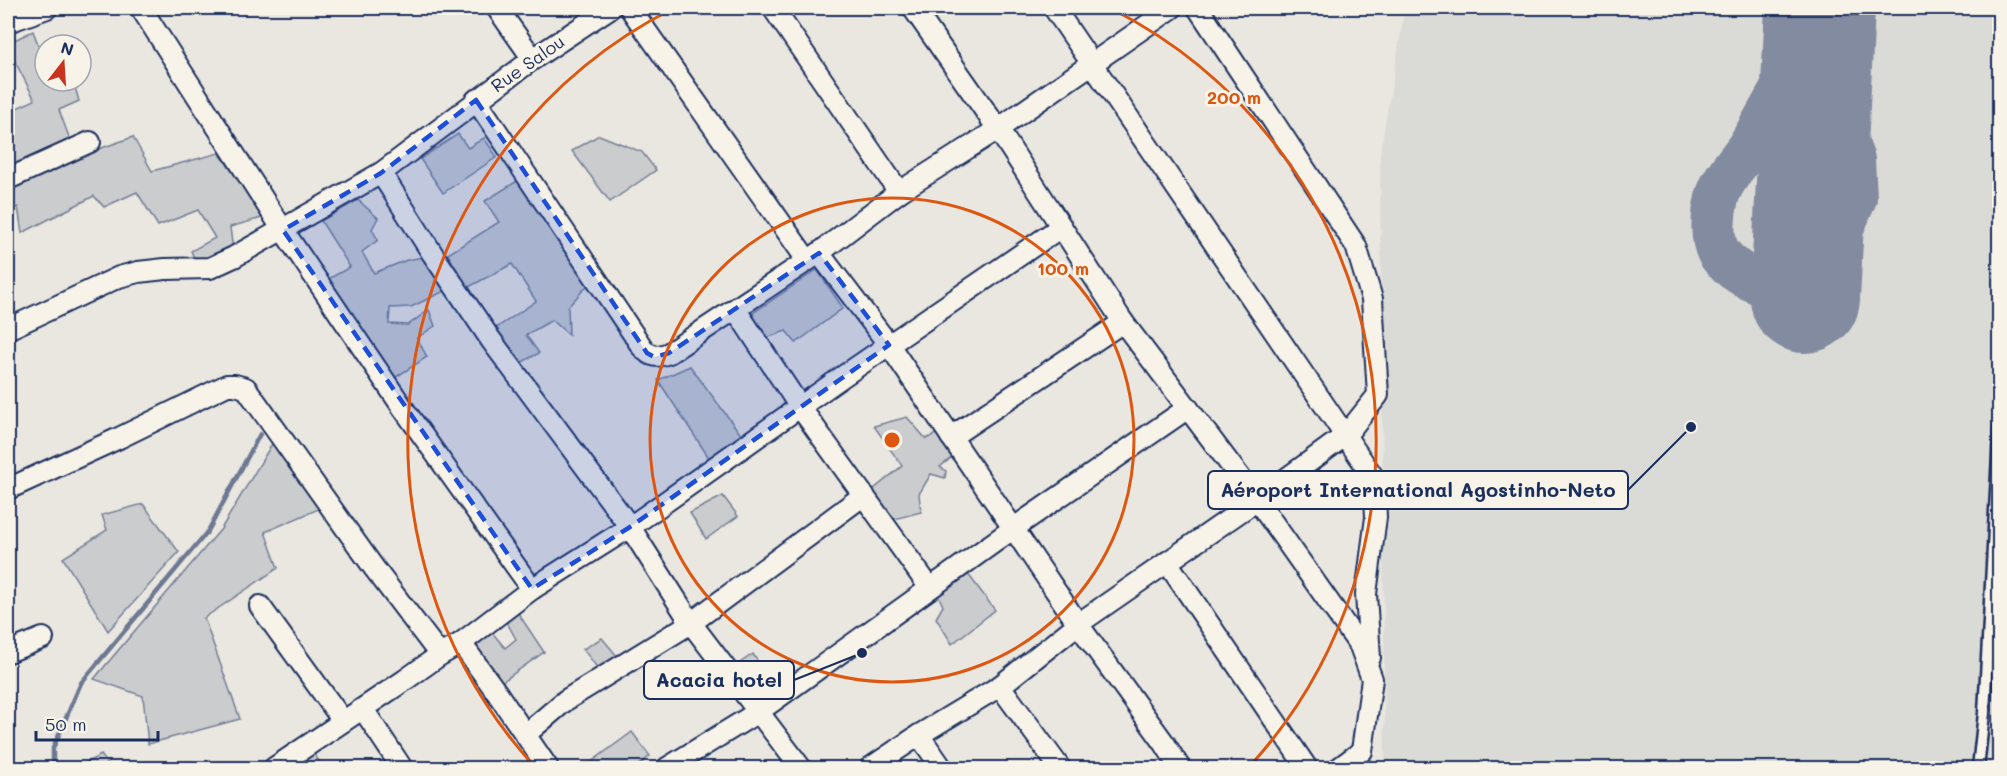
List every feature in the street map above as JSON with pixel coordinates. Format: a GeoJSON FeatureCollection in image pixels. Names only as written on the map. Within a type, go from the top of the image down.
{"type":"FeatureCollection","features":[{"type":"Feature","properties":{"kind":"street"},"geometry":{"type":"LineString","coordinates":[[8,22],[47,8]]}},
{"type":"Feature","properties":{"kind":"street"},"geometry":{"type":"LineString","coordinates":[[141,8],[282,230],[403,408],[532,589]]}},
{"type":"Feature","properties":{"kind":"street"},"geometry":{"type":"LineString","coordinates":[[497,8],[533,59]]}},
{"type":"Feature","properties":{"kind":"street","name":"Rue Salou"},"geometry":{"type":"LineString","coordinates":[[8,329],[119,277],[165,268],[210,268],[234,257],[381,173],[476,100],[610,8]]}},
{"type":"Feature","properties":{"kind":"street"},"geometry":{"type":"LineString","coordinates":[[630,8],[813,256],[889,345],[1078,624],[1180,768]]}},
{"type":"Feature","properties":{"kind":"street"},"geometry":{"type":"LineString","coordinates":[[773,8],[899,192]]}},
{"type":"Feature","properties":{"kind":"street"},"geometry":{"type":"LineString","coordinates":[[913,8],[998,129],[1123,322],[1257,500],[1360,646],[1372,679]]}},
{"type":"Feature","properties":{"kind":"street"},"geometry":{"type":"LineString","coordinates":[[1054,8],[1374,478],[1376,517],[1366,594],[1372,679],[1362,751],[1339,768]]}},
{"type":"Feature","properties":{"kind":"street"},"geometry":{"type":"LineString","coordinates":[[476,100],[647,353],[654,357],[669,353],[736,310],[899,192],[998,129],[1172,8]]}},
{"type":"Feature","properties":{"kind":"street"},"geometry":{"type":"LineString","coordinates":[[870,768],[1000,686],[1078,624],[1257,500],[1346,435],[1377,395],[1372,299],[1356,246],[1198,8]]}},
{"type":"Feature","properties":{"kind":"street"},"geometry":{"type":"LineString","coordinates":[[8,179],[90,142]]}},
{"type":"Feature","properties":{"kind":"street"},"geometry":{"type":"LineString","coordinates":[[381,173],[491,340],[630,527],[691,623],[801,768]]}},
{"type":"Feature","properties":{"kind":"street"},"geometry":{"type":"LineString","coordinates":[[274,768],[460,643],[532,589],[630,527],[1061,227]]}},
{"type":"Feature","properties":{"kind":"street"},"geometry":{"type":"LineString","coordinates":[[736,310],[800,407],[930,588]]}},
{"type":"Feature","properties":{"kind":"street"},"geometry":{"type":"LineString","coordinates":[[951,437],[1123,322]]}},
{"type":"Feature","properties":{"kind":"street"},"geometry":{"type":"LineString","coordinates":[[8,489],[227,385],[246,388],[374,568],[440,655]]}},
{"type":"Feature","properties":{"kind":"street"},"geometry":{"type":"LineString","coordinates":[[667,768],[758,712],[1014,528],[1188,408]]}},
{"type":"Feature","properties":{"kind":"street"},"geometry":{"type":"LineString","coordinates":[[526,734],[566,700],[691,623],[864,495]]}},
{"type":"Feature","properties":{"kind":"street"},"geometry":{"type":"LineString","coordinates":[[1167,562],[1307,768]]}},
{"type":"Feature","properties":{"kind":"street"},"geometry":{"type":"LineString","coordinates":[[260,606],[343,721]]}},
{"type":"Feature","properties":{"kind":"street"},"geometry":{"type":"LineString","coordinates":[[8,652],[43,638]]}},
{"type":"Feature","properties":{"kind":"street"},"geometry":{"type":"LineString","coordinates":[[460,643],[549,768]]}},
{"type":"Feature","properties":{"kind":"street"},"geometry":{"type":"LineString","coordinates":[[1000,686],[1060,768]]}},
{"type":"Feature","properties":{"kind":"street"},"geometry":{"type":"LineString","coordinates":[[363,709],[402,768]]}},
{"type":"Feature","properties":{"kind":"street"},"geometry":{"type":"LineString","coordinates":[[919,735],[942,768]]}},
{"type":"Feature","properties":{"kind":"lane"},"geometry":{"type":"LineString","coordinates":[[1978,768],[1985,701],[2000,418]]}},
{"type":"Feature","properties":{"kind":"highlighted area"},"geometry":{"type":"Polygon","coordinates":[[[476,100],[647,353],[654,357],[669,353],[819,253],[889,345],[630,527],[532,589],[283,230],[381,173],[476,100]]]}},
{"type":"Feature","properties":{"kind":"shaded area"},"geometry":{"type":"Polygon","coordinates":[[[1405,8],[1999,8],[1999,768],[1385,768],[1380,154],[1405,8]]]}},
{"type":"Feature","properties":{"kind":"shaded area"},"geometry":{"type":"Polygon","coordinates":[[[33,31],[33,93],[77,93],[79,101],[59,110],[72,145],[12,172],[8,162],[8,112],[35,100],[8,48],[8,43],[33,31]]]}},
{"type":"Feature","properties":{"kind":"shaded area"},"geometry":{"type":"Polygon","coordinates":[[[458,134],[468,148],[484,138],[497,157],[443,193],[420,159],[458,134]]]}},
{"type":"Feature","properties":{"kind":"shaded area"},"geometry":{"type":"Polygon","coordinates":[[[599,135],[642,152],[656,170],[610,202],[572,151],[599,135]]]}},
{"type":"Feature","properties":{"kind":"shaded area"},"geometry":{"type":"Polygon","coordinates":[[[133,137],[152,171],[219,153],[265,217],[230,227],[233,251],[197,264],[191,251],[215,238],[198,210],[158,226],[137,192],[104,207],[94,196],[22,233],[18,207],[8,211],[8,181],[133,137]]]}},
{"type":"Feature","properties":{"kind":"shaded area"},"geometry":{"type":"Polygon","coordinates":[[[522,178],[593,279],[568,307],[569,335],[552,320],[526,335],[539,353],[515,366],[492,331],[536,301],[512,264],[467,288],[448,254],[499,222],[485,201],[522,178]]]}},
{"type":"Feature","properties":{"kind":"shaded area"},"geometry":{"type":"Polygon","coordinates":[[[358,200],[378,218],[372,229],[378,240],[362,252],[374,273],[407,260],[428,256],[451,288],[411,307],[390,308],[389,324],[408,325],[429,310],[435,326],[417,338],[427,357],[390,381],[323,282],[350,267],[321,221],[358,200]]]}},
{"type":"Feature","properties":{"kind":"shaded area"},"geometry":{"type":"Polygon","coordinates":[[[817,270],[843,308],[796,343],[786,331],[761,340],[753,313],[817,270]]]}},
{"type":"Feature","properties":{"kind":"shaded area"},"geometry":{"type":"Polygon","coordinates":[[[690,366],[745,440],[711,461],[658,380],[690,366]]]}},
{"type":"Feature","properties":{"kind":"shaded area"},"geometry":{"type":"Polygon","coordinates":[[[907,417],[926,439],[936,434],[929,420],[957,453],[940,467],[946,471],[945,478],[931,474],[919,494],[921,512],[887,521],[868,494],[902,466],[874,426],[907,417]]]}},
{"type":"Feature","properties":{"kind":"shaded area"},"geometry":{"type":"Polygon","coordinates":[[[273,442],[321,508],[265,532],[278,568],[204,618],[240,719],[148,744],[143,696],[94,679],[221,529],[273,442]]]}},
{"type":"Feature","properties":{"kind":"shaded area"},"geometry":{"type":"Polygon","coordinates":[[[723,496],[738,516],[706,539],[690,513],[723,496]]]}},
{"type":"Feature","properties":{"kind":"shaded area"},"geometry":{"type":"Polygon","coordinates":[[[143,504],[179,552],[108,631],[63,558],[107,530],[102,515],[143,504]]]}},
{"type":"Feature","properties":{"kind":"shaded area"},"geometry":{"type":"Polygon","coordinates":[[[965,570],[995,610],[952,644],[936,618],[943,606],[935,588],[965,570]]]}},
{"type":"Feature","properties":{"kind":"shaded area"},"geometry":{"type":"Polygon","coordinates":[[[518,613],[544,652],[496,686],[468,644],[490,630],[505,648],[516,639],[506,621],[518,613]]]}},
{"type":"Feature","properties":{"kind":"shaded area"},"geometry":{"type":"Polygon","coordinates":[[[602,638],[618,657],[599,670],[583,649],[602,638]]]}},
{"type":"Feature","properties":{"kind":"shaded area"},"geometry":{"type":"Polygon","coordinates":[[[753,654],[765,673],[773,676],[783,670],[790,682],[756,703],[731,669],[753,654]]]}},
{"type":"Feature","properties":{"kind":"shaded area"},"geometry":{"type":"Polygon","coordinates":[[[632,732],[650,756],[635,768],[583,768],[632,732]]]}},
{"type":"Feature","properties":{"kind":"shaded area"},"geometry":{"type":"Polygon","coordinates":[[[314,754],[324,768],[292,768],[314,754]]]}},
{"type":"Feature","properties":{"kind":"shaded area"},"geometry":{"type":"Polygon","coordinates":[[[101,755],[111,768],[75,768],[101,755]]]}},
{"type":"Feature","properties":{"kind":"waterway"},"geometry":{"type":"LineString","coordinates":[[53,768],[53,748],[81,683],[208,531],[260,434]]}},
{"type":"Feature","properties":{"kind":"taxiway"},"geometry":{"type":"LineString","coordinates":[[1815,108],[1843,134],[1853,160],[1855,198],[1836,243],[1805,298],[1760,283],[1729,265],[1721,256],[1715,243],[1714,220],[1717,198],[1722,184],[1748,148],[1820,21]]}},
{"type":"Feature","properties":{"kind":"runway"},"geometry":{"type":"LineString","coordinates":[[1805,298],[1820,8]]}},
{"type":"Feature","properties":{"kind":"place","name":"Aéroport International Agostinho-Neto"},"geometry":{"type":"Point","coordinates":[1691,427]}},
{"type":"Feature","properties":{"kind":"place","name":"Acacia hotel"},"geometry":{"type":"Point","coordinates":[862,653]}}]}
